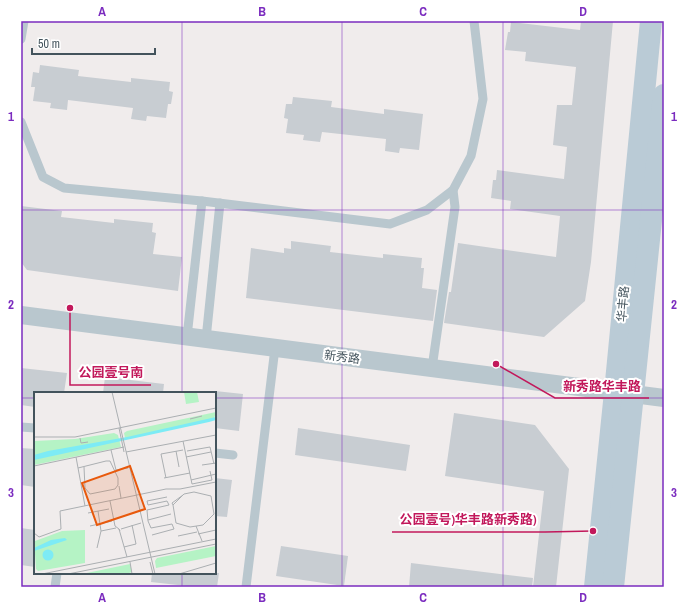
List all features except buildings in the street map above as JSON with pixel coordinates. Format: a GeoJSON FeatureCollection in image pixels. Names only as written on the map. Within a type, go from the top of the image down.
{"type":"FeatureCollection","features":[{"type":"Feature","properties":{"kind":"street","name":"华丰路"},"geometry":{"type":"LineString","coordinates":[[613,587],[624,393],[650,21]]}},
{"type":"Feature","properties":{"kind":"street","name":"华丰路"},"geometry":{"type":"LineString","coordinates":[[594,587],[624,393],[664,95]]}},
{"type":"Feature","properties":{"kind":"street","name":"新秀路"},"geometry":{"type":"LineString","coordinates":[[21,315],[664,398]]}},
{"type":"Feature","properties":{"kind":"lane"},"geometry":{"type":"LineString","coordinates":[[21,39],[24,21]]}},
{"type":"Feature","properties":{"kind":"lane"},"geometry":{"type":"LineString","coordinates":[[21,122],[43,177],[64,188],[202,201],[390,224],[427,210],[453,190],[471,156],[483,98],[474,21]]}},
{"type":"Feature","properties":{"kind":"lane"},"geometry":{"type":"LineString","coordinates":[[432,368],[455,207],[453,190]]}},
{"type":"Feature","properties":{"kind":"lane"},"geometry":{"type":"LineString","coordinates":[[187,336],[202,201]]}},
{"type":"Feature","properties":{"kind":"lane"},"geometry":{"type":"LineString","coordinates":[[206,339],[220,203]]}},
{"type":"Feature","properties":{"kind":"lane"},"geometry":{"type":"LineString","coordinates":[[246,587],[275,348]]}},
{"type":"Feature","properties":{"kind":"lane"},"geometry":{"type":"LineString","coordinates":[[21,427],[34,428]]}},
{"type":"Feature","properties":{"kind":"lane"},"geometry":{"type":"LineString","coordinates":[[216,453],[233,455]]}},
{"type":"Feature","properties":{"kind":"lane"},"geometry":{"type":"LineString","coordinates":[[55,587],[57,574]]}},
{"type":"Feature","properties":{"kind":"place","name":"公园壹号南"},"geometry":{"type":"Point","coordinates":[70,308]}},
{"type":"Feature","properties":{"kind":"place","name":"新秀路华丰路"},"geometry":{"type":"Point","coordinates":[496,364]}},
{"type":"Feature","properties":{"kind":"place","name":"公园壹号)华丰路新秀路)"},"geometry":{"type":"Point","coordinates":[593,531]}}]}
